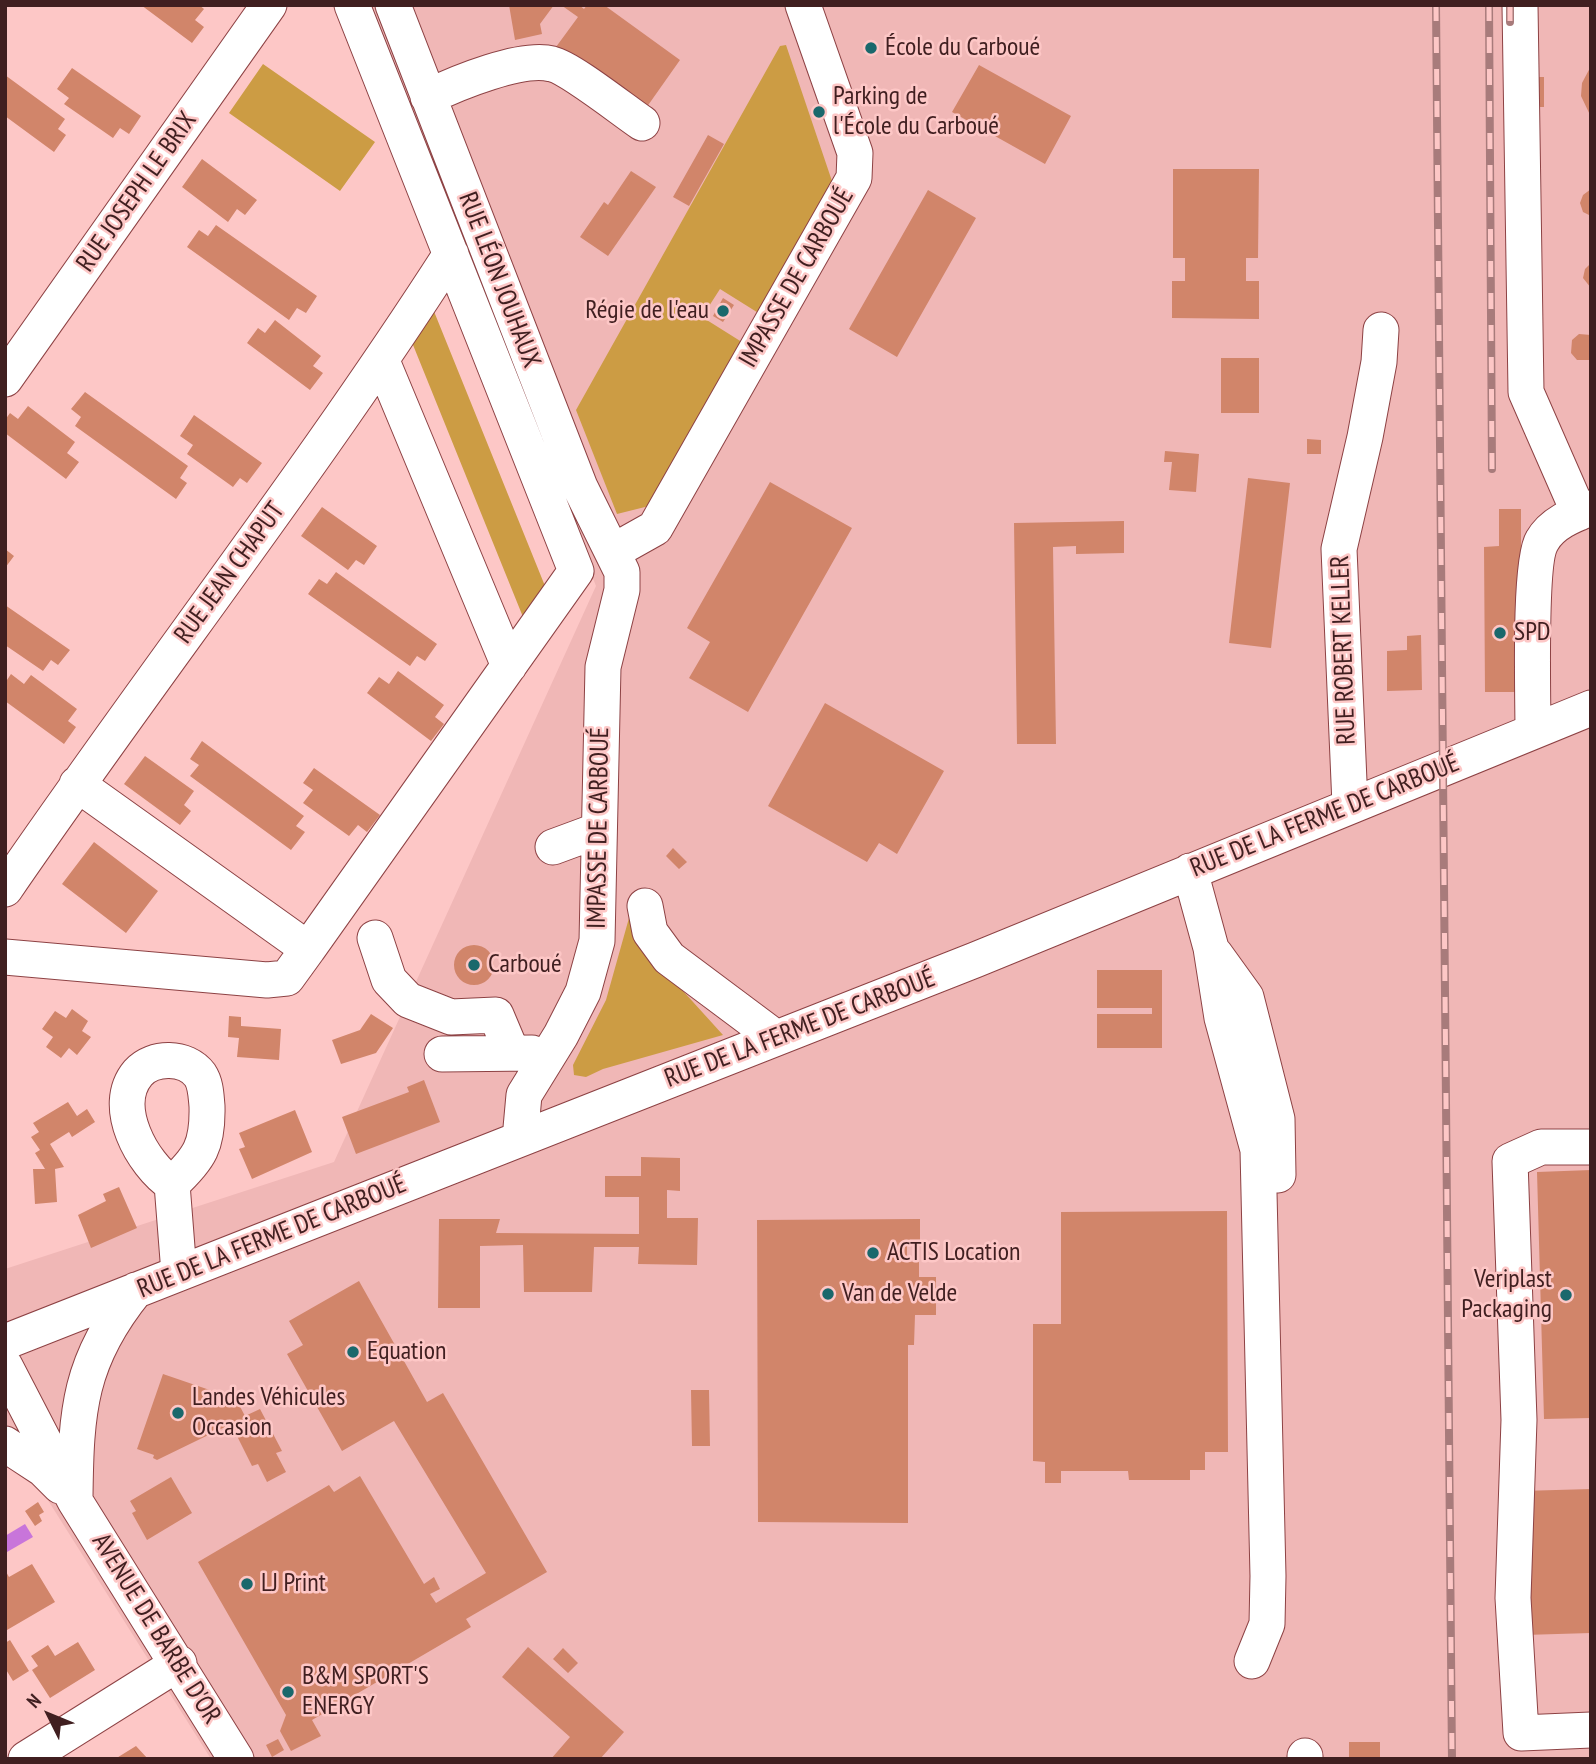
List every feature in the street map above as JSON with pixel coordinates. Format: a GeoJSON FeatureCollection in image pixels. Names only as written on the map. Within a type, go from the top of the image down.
{"type":"FeatureCollection","features":[{"type":"Feature","properties":{"kind":"street","name":"RUE JOSEPH LE BRIX"},"geometry":{"type":"LineString","coordinates":[[5,379],[269,5]]}},
{"type":"Feature","properties":{"kind":"street"},"geometry":{"type":"LineString","coordinates":[[5,957],[267,980],[287,978],[576,571],[352,5]]}},
{"type":"Feature","properties":{"kind":"street","name":"RUE LÉON JOUHAUX"},"geometry":{"type":"LineString","coordinates":[[393,5],[580,486],[614,551]]}},
{"type":"Feature","properties":{"kind":"street"},"geometry":{"type":"LineString","coordinates":[[1520,5],[1526,392],[1585,510],[1563,519],[1541,541],[1535,578],[1533,731]]}},
{"type":"Feature","properties":{"kind":"street","name":"IMPASSE DE CARBOUÉ"},"geometry":{"type":"LineString","coordinates":[[622,590],[854,178],[855,153],[804,9]]}},
{"type":"Feature","properties":{"kind":"street"},"geometry":{"type":"LineString","coordinates":[[428,97],[450,86],[534,61],[555,64],[642,123]]}},
{"type":"Feature","properties":{"kind":"street","name":"RUE JEAN CHAPUT"},"geometry":{"type":"LineString","coordinates":[[5,889],[77,784],[382,361],[451,254]]}},
{"type":"Feature","properties":{"kind":"street","name":"RUE ROBERT KELLER"},"geometry":{"type":"LineString","coordinates":[[1350,805],[1339,549],[1365,437],[1379,362],[1381,330]]}},
{"type":"Feature","properties":{"kind":"street"},"geometry":{"type":"LineString","coordinates":[[382,361],[509,666]]}},
{"type":"Feature","properties":{"kind":"street"},"geometry":{"type":"LineString","coordinates":[[614,551],[655,528]]}},
{"type":"Feature","properties":{"kind":"street","name":"IMPASSE DE CARBOUÉ"},"geometry":{"type":"LineString","coordinates":[[520,1139],[524,1096],[583,992],[597,940],[603,667],[622,590],[622,572],[614,551]]}},
{"type":"Feature","properties":{"kind":"street","name":"RUE DE LA FERME DE CARBOUÉ"},"geometry":{"type":"LineString","coordinates":[[5,1342],[776,1038],[1591,708]]}},
{"type":"Feature","properties":{"kind":"street"},"geometry":{"type":"LineString","coordinates":[[77,784],[308,949]]}},
{"type":"Feature","properties":{"kind":"street"},"geometry":{"type":"LineString","coordinates":[[553,847],[599,830]]}},
{"type":"Feature","properties":{"kind":"street"},"geometry":{"type":"LineString","coordinates":[[1190,871],[1211,948],[1222,1018],[1258,1150],[1268,1576],[1267,1624],[1252,1661],[1281,1638],[1285,1589],[1277,1119],[1246,997],[1211,948]]}},
{"type":"Feature","properties":{"kind":"street"},"geometry":{"type":"LineString","coordinates":[[645,906],[650,932],[669,958],[776,1038]]}},
{"type":"Feature","properties":{"kind":"street"},"geometry":{"type":"LineString","coordinates":[[375,939],[389,980],[408,1000],[451,1017],[496,1015],[512,1053]]}},
{"type":"Feature","properties":{"kind":"street"},"geometry":{"type":"LineString","coordinates":[[442,1054],[549,1055],[550,1089],[563,1122]]}},
{"type":"Feature","properties":{"kind":"street"},"geometry":{"type":"LineString","coordinates":[[1591,1146],[1541,1147],[1510,1161],[1519,1420],[1513,1598],[1521,1733],[1591,1730]]}},
{"type":"Feature","properties":{"kind":"street"},"geometry":{"type":"LineString","coordinates":[[172,1184],[179,1273]]}},
{"type":"Feature","properties":{"kind":"street"},"geometry":{"type":"LineString","coordinates":[[75,1500],[76,1437],[83,1387],[104,1333],[136,1290]]}},
{"type":"Feature","properties":{"kind":"street","name":"AVENUE DE BARBE D'OR"},"geometry":{"type":"LineString","coordinates":[[5,1366],[75,1500],[179,1663],[236,1759]]}},
{"type":"Feature","properties":{"kind":"street","name":"AVENUE DE BARBE D'OR"},"geometry":{"type":"LineString","coordinates":[[7,1444],[43,1469],[75,1500]]}},
{"type":"Feature","properties":{"kind":"street"},"geometry":{"type":"LineString","coordinates":[[26,1759],[179,1663]]}},
{"type":"Feature","properties":{"kind":"shaded area"},"geometry":{"type":"Polygon","coordinates":[[[369,5],[1591,5],[1591,1759],[211,1759],[5,1432],[5,1269],[334,1162],[596,586],[369,5]]]}},
{"type":"Feature","properties":{"kind":"shaded area"},"geometry":{"type":"Polygon","coordinates":[[[786,45],[834,187],[760,314],[720,289],[702,317],[745,344],[649,506],[617,514],[576,410],[780,46],[786,45]]]}},
{"type":"Feature","properties":{"kind":"shaded area"},"geometry":{"type":"Polygon","coordinates":[[[263,64],[375,142],[340,191],[229,113],[263,64]]]}},
{"type":"Feature","properties":{"kind":"shaded area"},"geometry":{"type":"Polygon","coordinates":[[[431,304],[545,586],[523,617],[409,335],[431,304]]]}},
{"type":"Feature","properties":{"kind":"shaded area"},"geometry":{"type":"Polygon","coordinates":[[[629,918],[654,959],[723,1035],[603,1069],[586,1077],[574,1075],[573,1065],[606,1000],[629,918]]]}},
{"type":"Feature","properties":{"kind":"shaded area"},"geometry":{"type":"Polygon","coordinates":[[[25,1524],[33,1537],[7,1552],[5,1536],[25,1524]]]}},
{"type":"Feature","properties":{"kind":"building"},"geometry":{"type":"Polygon","coordinates":[[[141,5],[199,5],[204,9],[195,20],[204,27],[192,43],[141,5]]]}},
{"type":"Feature","properties":{"kind":"building"},"geometry":{"type":"Polygon","coordinates":[[[509,5],[554,5],[540,24],[542,34],[515,40],[509,5]]]}},
{"type":"Feature","properties":{"kind":"building"},"geometry":{"type":"Polygon","coordinates":[[[561,5],[579,5],[584,9],[587,5],[604,5],[680,60],[644,111],[556,47],[578,17],[561,5]]]}},
{"type":"Feature","properties":{"kind":"building"},"geometry":{"type":"Polygon","coordinates":[[[979,65],[1071,116],[1045,164],[952,112],[979,65]]]}},
{"type":"Feature","properties":{"kind":"building"},"geometry":{"type":"Polygon","coordinates":[[[1591,66],[1591,117],[1581,96],[1582,83],[1591,66]]]}},
{"type":"Feature","properties":{"kind":"building"},"geometry":{"type":"Polygon","coordinates":[[[72,68],[141,116],[129,134],[120,128],[113,138],[64,104],[69,98],[57,89],[72,68]]]}},
{"type":"Feature","properties":{"kind":"building"},"geometry":{"type":"Polygon","coordinates":[[[5,75],[65,119],[58,129],[66,135],[54,152],[5,116],[5,75]]]}},
{"type":"Feature","properties":{"kind":"building"},"geometry":{"type":"Polygon","coordinates":[[[1531,77],[1544,77],[1544,107],[1531,107],[1531,77]]]}},
{"type":"Feature","properties":{"kind":"building"},"geometry":{"type":"Polygon","coordinates":[[[708,135],[724,144],[689,206],[673,197],[708,135]]]}},
{"type":"Feature","properties":{"kind":"building"},"geometry":{"type":"Polygon","coordinates":[[[202,159],[257,200],[245,215],[237,209],[228,222],[182,187],[202,159]]]}},
{"type":"Feature","properties":{"kind":"building"},"geometry":{"type":"Polygon","coordinates":[[[1173,169],[1259,169],[1258,258],[1246,258],[1246,281],[1259,281],[1259,319],[1172,318],[1172,281],[1185,281],[1185,258],[1173,258],[1173,169]]]}},
{"type":"Feature","properties":{"kind":"building"},"geometry":{"type":"Polygon","coordinates":[[[631,171],[656,187],[608,256],[580,237],[604,202],[608,205],[631,171]]]}},
{"type":"Feature","properties":{"kind":"building"},"geometry":{"type":"Polygon","coordinates":[[[1591,189],[1591,216],[1583,212],[1580,203],[1583,195],[1591,189]]]}},
{"type":"Feature","properties":{"kind":"building"},"geometry":{"type":"Polygon","coordinates":[[[928,190],[976,218],[897,357],[849,329],[928,190]]]}},
{"type":"Feature","properties":{"kind":"building"},"geometry":{"type":"Polygon","coordinates":[[[216,225],[317,296],[306,313],[297,308],[289,320],[187,247],[199,230],[208,236],[216,225]]]}},
{"type":"Feature","properties":{"kind":"building"},"geometry":{"type":"Polygon","coordinates":[[[1591,263],[1591,288],[1583,278],[1585,269],[1591,263]]]}},
{"type":"Feature","properties":{"kind":"building"},"geometry":{"type":"Polygon","coordinates":[[[723,298],[734,305],[723,322],[713,316],[723,298]]]}},
{"type":"Feature","properties":{"kind":"building"},"geometry":{"type":"Polygon","coordinates":[[[275,320],[321,356],[313,366],[323,373],[310,390],[247,343],[258,328],[265,333],[275,320]]]}},
{"type":"Feature","properties":{"kind":"building"},"geometry":{"type":"Polygon","coordinates":[[[1579,334],[1591,335],[1591,360],[1577,360],[1571,353],[1572,340],[1579,334]]]}},
{"type":"Feature","properties":{"kind":"building"},"geometry":{"type":"Polygon","coordinates":[[[1221,358],[1259,358],[1259,413],[1221,413],[1221,358]]]}},
{"type":"Feature","properties":{"kind":"building"},"geometry":{"type":"Polygon","coordinates":[[[85,392],[188,466],[180,478],[187,483],[176,499],[75,426],[81,417],[71,409],[85,392]]]}},
{"type":"Feature","properties":{"kind":"building"},"geometry":{"type":"Polygon","coordinates":[[[28,406],[75,442],[67,453],[79,462],[66,479],[5,433],[5,420],[10,413],[18,419],[28,406]]]}},
{"type":"Feature","properties":{"kind":"building"},"geometry":{"type":"Polygon","coordinates":[[[194,415],[262,463],[247,483],[240,478],[233,487],[187,454],[193,445],[180,436],[194,415]]]}},
{"type":"Feature","properties":{"kind":"building"},"geometry":{"type":"Polygon","coordinates":[[[1307,439],[1321,440],[1321,454],[1307,454],[1307,439]]]}},
{"type":"Feature","properties":{"kind":"building"},"geometry":{"type":"Polygon","coordinates":[[[1165,451],[1199,454],[1196,492],[1169,490],[1172,462],[1164,462],[1165,451]]]}},
{"type":"Feature","properties":{"kind":"building"},"geometry":{"type":"Polygon","coordinates":[[[1248,478],[1290,483],[1271,648],[1229,643],[1248,478]]]}},
{"type":"Feature","properties":{"kind":"building"},"geometry":{"type":"Polygon","coordinates":[[[770,482],[852,528],[748,712],[689,678],[710,642],[687,628],[770,482]]]}},
{"type":"Feature","properties":{"kind":"building"},"geometry":{"type":"Polygon","coordinates":[[[322,507],[377,546],[364,565],[356,560],[348,570],[301,536],[322,507]]]}},
{"type":"Feature","properties":{"kind":"building"},"geometry":{"type":"Polygon","coordinates":[[[1499,509],[1521,509],[1521,692],[1485,692],[1484,547],[1499,546],[1499,509]]]}},
{"type":"Feature","properties":{"kind":"building"},"geometry":{"type":"Polygon","coordinates":[[[1124,521],[1124,553],[1076,554],[1076,546],[1053,547],[1056,744],[1017,744],[1014,523],[1124,521]]]}},
{"type":"Feature","properties":{"kind":"building"},"geometry":{"type":"Polygon","coordinates":[[[5,549],[14,556],[5,568],[5,549]]]}},
{"type":"Feature","properties":{"kind":"building"},"geometry":{"type":"Polygon","coordinates":[[[336,572],[437,644],[425,661],[417,656],[410,666],[308,594],[319,579],[327,584],[336,572]]]}},
{"type":"Feature","properties":{"kind":"building"},"geometry":{"type":"Polygon","coordinates":[[[5,605],[70,650],[58,665],[51,660],[43,671],[5,645],[5,605]]]}},
{"type":"Feature","properties":{"kind":"building"},"geometry":{"type":"Polygon","coordinates":[[[1421,635],[1422,690],[1387,691],[1387,651],[1407,650],[1407,636],[1421,635]]]}},
{"type":"Feature","properties":{"kind":"building"},"geometry":{"type":"Polygon","coordinates":[[[398,671],[444,705],[435,717],[444,724],[431,741],[367,693],[379,677],[389,684],[398,671]]]}},
{"type":"Feature","properties":{"kind":"building"},"geometry":{"type":"Polygon","coordinates":[[[11,674],[24,684],[31,675],[77,709],[68,721],[76,727],[64,744],[5,701],[5,683],[11,674]]]}},
{"type":"Feature","properties":{"kind":"building"},"geometry":{"type":"Polygon","coordinates":[[[825,703],[944,771],[897,854],[879,843],[867,862],[768,806],[825,703]]]}},
{"type":"Feature","properties":{"kind":"building"},"geometry":{"type":"Polygon","coordinates":[[[202,741],[304,816],[296,826],[305,832],[291,850],[190,776],[199,765],[190,759],[202,741]]]}},
{"type":"Feature","properties":{"kind":"building"},"geometry":{"type":"Polygon","coordinates":[[[145,756],[194,791],[184,805],[191,811],[180,825],[124,784],[145,756]]]}},
{"type":"Feature","properties":{"kind":"building"},"geometry":{"type":"Polygon","coordinates":[[[314,768],[380,815],[367,832],[358,825],[349,836],[303,803],[313,790],[303,783],[314,768]]]}},
{"type":"Feature","properties":{"kind":"building"},"geometry":{"type":"Polygon","coordinates":[[[94,842],[158,891],[126,933],[62,884],[94,842]]]}},
{"type":"Feature","properties":{"kind":"building"},"geometry":{"type":"Polygon","coordinates":[[[673,848],[687,862],[679,869],[666,856],[673,848]]]}},
{"type":"Feature","properties":{"kind":"building","name":"Carboué"},"geometry":{"type":"Polygon","coordinates":[[[474,945],[482,946],[488,951],[493,957],[493,973],[488,979],[482,984],[474,985],[466,984],[460,979],[455,973],[454,965],[455,957],[460,951],[466,946],[474,945]]]}},
{"type":"Feature","properties":{"kind":"building"},"geometry":{"type":"Polygon","coordinates":[[[1097,970],[1162,970],[1162,1048],[1097,1048],[1097,1014],[1152,1014],[1152,1008],[1097,1008],[1097,970]]]}},
{"type":"Feature","properties":{"kind":"building"},"geometry":{"type":"Polygon","coordinates":[[[72,1009],[88,1021],[82,1031],[91,1037],[77,1055],[69,1048],[61,1058],[46,1047],[53,1037],[42,1029],[55,1011],[66,1018],[72,1009]]]}},
{"type":"Feature","properties":{"kind":"building"},"geometry":{"type":"Polygon","coordinates":[[[371,1014],[393,1028],[376,1053],[341,1064],[332,1040],[360,1030],[371,1014]]]}},
{"type":"Feature","properties":{"kind":"building"},"geometry":{"type":"Polygon","coordinates":[[[229,1016],[241,1017],[241,1026],[281,1029],[279,1060],[237,1057],[239,1038],[228,1037],[229,1016]]]}},
{"type":"Feature","properties":{"kind":"building"},"geometry":{"type":"Polygon","coordinates":[[[424,1080],[440,1122],[356,1154],[342,1117],[409,1092],[407,1087],[424,1080]]]}},
{"type":"Feature","properties":{"kind":"building"},"geometry":{"type":"Polygon","coordinates":[[[68,1102],[77,1116],[87,1109],[95,1122],[72,1137],[69,1132],[50,1144],[64,1167],[55,1169],[57,1202],[35,1204],[33,1169],[45,1169],[35,1153],[40,1150],[31,1137],[39,1132],[33,1123],[68,1102]]]}},
{"type":"Feature","properties":{"kind":"building"},"geometry":{"type":"Polygon","coordinates":[[[295,1110],[312,1152],[252,1179],[239,1149],[245,1147],[239,1133],[295,1110]]]}},
{"type":"Feature","properties":{"kind":"building"},"geometry":{"type":"Polygon","coordinates":[[[641,1157],[680,1158],[680,1191],[667,1190],[667,1218],[698,1218],[697,1265],[638,1264],[639,1247],[594,1247],[592,1292],[524,1292],[523,1245],[480,1246],[480,1308],[438,1308],[439,1219],[500,1219],[496,1233],[639,1234],[639,1197],[605,1197],[605,1176],[641,1176],[641,1157]]]}},
{"type":"Feature","properties":{"kind":"building","name":"Veriplast Packaging"},"geometry":{"type":"Polygon","coordinates":[[[1591,1170],[1591,1418],[1544,1419],[1537,1172],[1591,1170]]]}},
{"type":"Feature","properties":{"kind":"building"},"geometry":{"type":"Polygon","coordinates":[[[119,1187],[137,1228],[91,1248],[78,1215],[106,1201],[103,1194],[119,1187]]]}},
{"type":"Feature","properties":{"kind":"building"},"geometry":{"type":"Polygon","coordinates":[[[1227,1211],[1228,1452],[1205,1452],[1205,1470],[1190,1470],[1190,1480],[1129,1480],[1128,1471],[1061,1471],[1061,1483],[1045,1483],[1045,1462],[1033,1461],[1033,1324],[1061,1324],[1061,1212],[1227,1211]]]}},
{"type":"Feature","properties":{"kind":"building"},"geometry":{"type":"Polygon","coordinates":[[[920,1219],[920,1243],[907,1243],[907,1262],[919,1261],[919,1277],[936,1277],[936,1315],[915,1315],[914,1345],[908,1345],[908,1523],[758,1522],[757,1220],[920,1219]]]}},
{"type":"Feature","properties":{"kind":"building"},"geometry":{"type":"Polygon","coordinates":[[[359,1281],[427,1402],[443,1393],[547,1572],[466,1619],[471,1627],[312,1720],[321,1736],[291,1751],[280,1731],[286,1715],[198,1562],[329,1485],[334,1492],[360,1476],[424,1584],[434,1577],[440,1589],[430,1594],[436,1603],[486,1573],[394,1421],[342,1451],[287,1354],[303,1345],[289,1321],[359,1281]]]}},
{"type":"Feature","properties":{"kind":"building"},"geometry":{"type":"Polygon","coordinates":[[[163,1374],[236,1399],[245,1416],[260,1409],[282,1451],[276,1453],[286,1472],[267,1482],[258,1464],[252,1466],[231,1424],[157,1460],[153,1458],[154,1455],[137,1449],[163,1374]]]}},
{"type":"Feature","properties":{"kind":"building"},"geometry":{"type":"Polygon","coordinates":[[[691,1390],[709,1390],[710,1446],[692,1446],[691,1390]]]}},
{"type":"Feature","properties":{"kind":"building"},"geometry":{"type":"Polygon","coordinates":[[[171,1477],[192,1513],[147,1540],[132,1513],[136,1511],[130,1501],[171,1477]]]}},
{"type":"Feature","properties":{"kind":"building"},"geometry":{"type":"Polygon","coordinates":[[[1591,1489],[1591,1633],[1524,1635],[1521,1491],[1591,1489]]]}},
{"type":"Feature","properties":{"kind":"building"},"geometry":{"type":"Polygon","coordinates":[[[38,1502],[44,1512],[39,1515],[42,1521],[35,1526],[25,1511],[38,1502]]]}},
{"type":"Feature","properties":{"kind":"building"},"geometry":{"type":"Polygon","coordinates":[[[32,1564],[55,1602],[7,1630],[5,1570],[9,1577],[32,1564]]]}},
{"type":"Feature","properties":{"kind":"building"},"geometry":{"type":"Polygon","coordinates":[[[10,1640],[29,1671],[13,1681],[5,1668],[5,1643],[10,1640]]]}},
{"type":"Feature","properties":{"kind":"building"},"geometry":{"type":"Polygon","coordinates":[[[78,1642],[95,1670],[50,1698],[32,1670],[38,1666],[31,1656],[48,1645],[55,1656],[78,1642]]]}},
{"type":"Feature","properties":{"kind":"building"},"geometry":{"type":"Polygon","coordinates":[[[528,1647],[624,1732],[600,1759],[551,1759],[570,1737],[502,1677],[528,1647]]]}},
{"type":"Feature","properties":{"kind":"building"},"geometry":{"type":"Polygon","coordinates":[[[563,1648],[578,1663],[568,1673],[553,1659],[563,1648]]]}},
{"type":"Feature","properties":{"kind":"building"},"geometry":{"type":"Polygon","coordinates":[[[278,1739],[284,1750],[272,1757],[266,1745],[278,1739]]]}},
{"type":"Feature","properties":{"kind":"building"},"geometry":{"type":"Polygon","coordinates":[[[1349,1742],[1380,1742],[1380,1759],[1349,1759],[1349,1742]]]}},
{"type":"Feature","properties":{"kind":"building"},"geometry":{"type":"Polygon","coordinates":[[[136,1746],[148,1759],[115,1759],[136,1746]]]}},
{"type":"Feature","properties":{"kind":"railway"},"geometry":{"type":"LineString","coordinates":[[1436,5],[1452,1759]]}},
{"type":"Feature","properties":{"kind":"railway"},"geometry":{"type":"LineString","coordinates":[[1489,5],[1492,469]]}},
{"type":"Feature","properties":{"kind":"railway"},"geometry":{"type":"LineString","coordinates":[[1510,5],[1510,22]]}},
{"type":"Feature","properties":{"kind":"place","name":"École du Carboué"},"geometry":{"type":"Point","coordinates":[871,48]}},
{"type":"Feature","properties":{"kind":"place","name":"Parking de l'École du Carboué"},"geometry":{"type":"Point","coordinates":[819,112]}},
{"type":"Feature","properties":{"kind":"place","name":"Régie de l'eau"},"geometry":{"type":"Point","coordinates":[723,311]}},
{"type":"Feature","properties":{"kind":"place","name":"SPD"},"geometry":{"type":"Point","coordinates":[1500,633]}},
{"type":"Feature","properties":{"kind":"place","name":"Carboué"},"geometry":{"type":"Point","coordinates":[474,965]}},
{"type":"Feature","properties":{"kind":"place","name":"ACTIS Location"},"geometry":{"type":"Point","coordinates":[873,1253]}},
{"type":"Feature","properties":{"kind":"place","name":"Van de Velde"},"geometry":{"type":"Point","coordinates":[828,1294]}},
{"type":"Feature","properties":{"kind":"place","name":"Veriplast Packaging"},"geometry":{"type":"Point","coordinates":[1566,1295]}},
{"type":"Feature","properties":{"kind":"place","name":"Equation"},"geometry":{"type":"Point","coordinates":[353,1352]}},
{"type":"Feature","properties":{"kind":"place","name":"Landes Véhicules Occasion"},"geometry":{"type":"Point","coordinates":[178,1413]}},
{"type":"Feature","properties":{"kind":"place","name":"LJ Print"},"geometry":{"type":"Point","coordinates":[247,1584]}},
{"type":"Feature","properties":{"kind":"place","name":"B&M SPORT'S ENERGY"},"geometry":{"type":"Point","coordinates":[288,1692]}}]}
